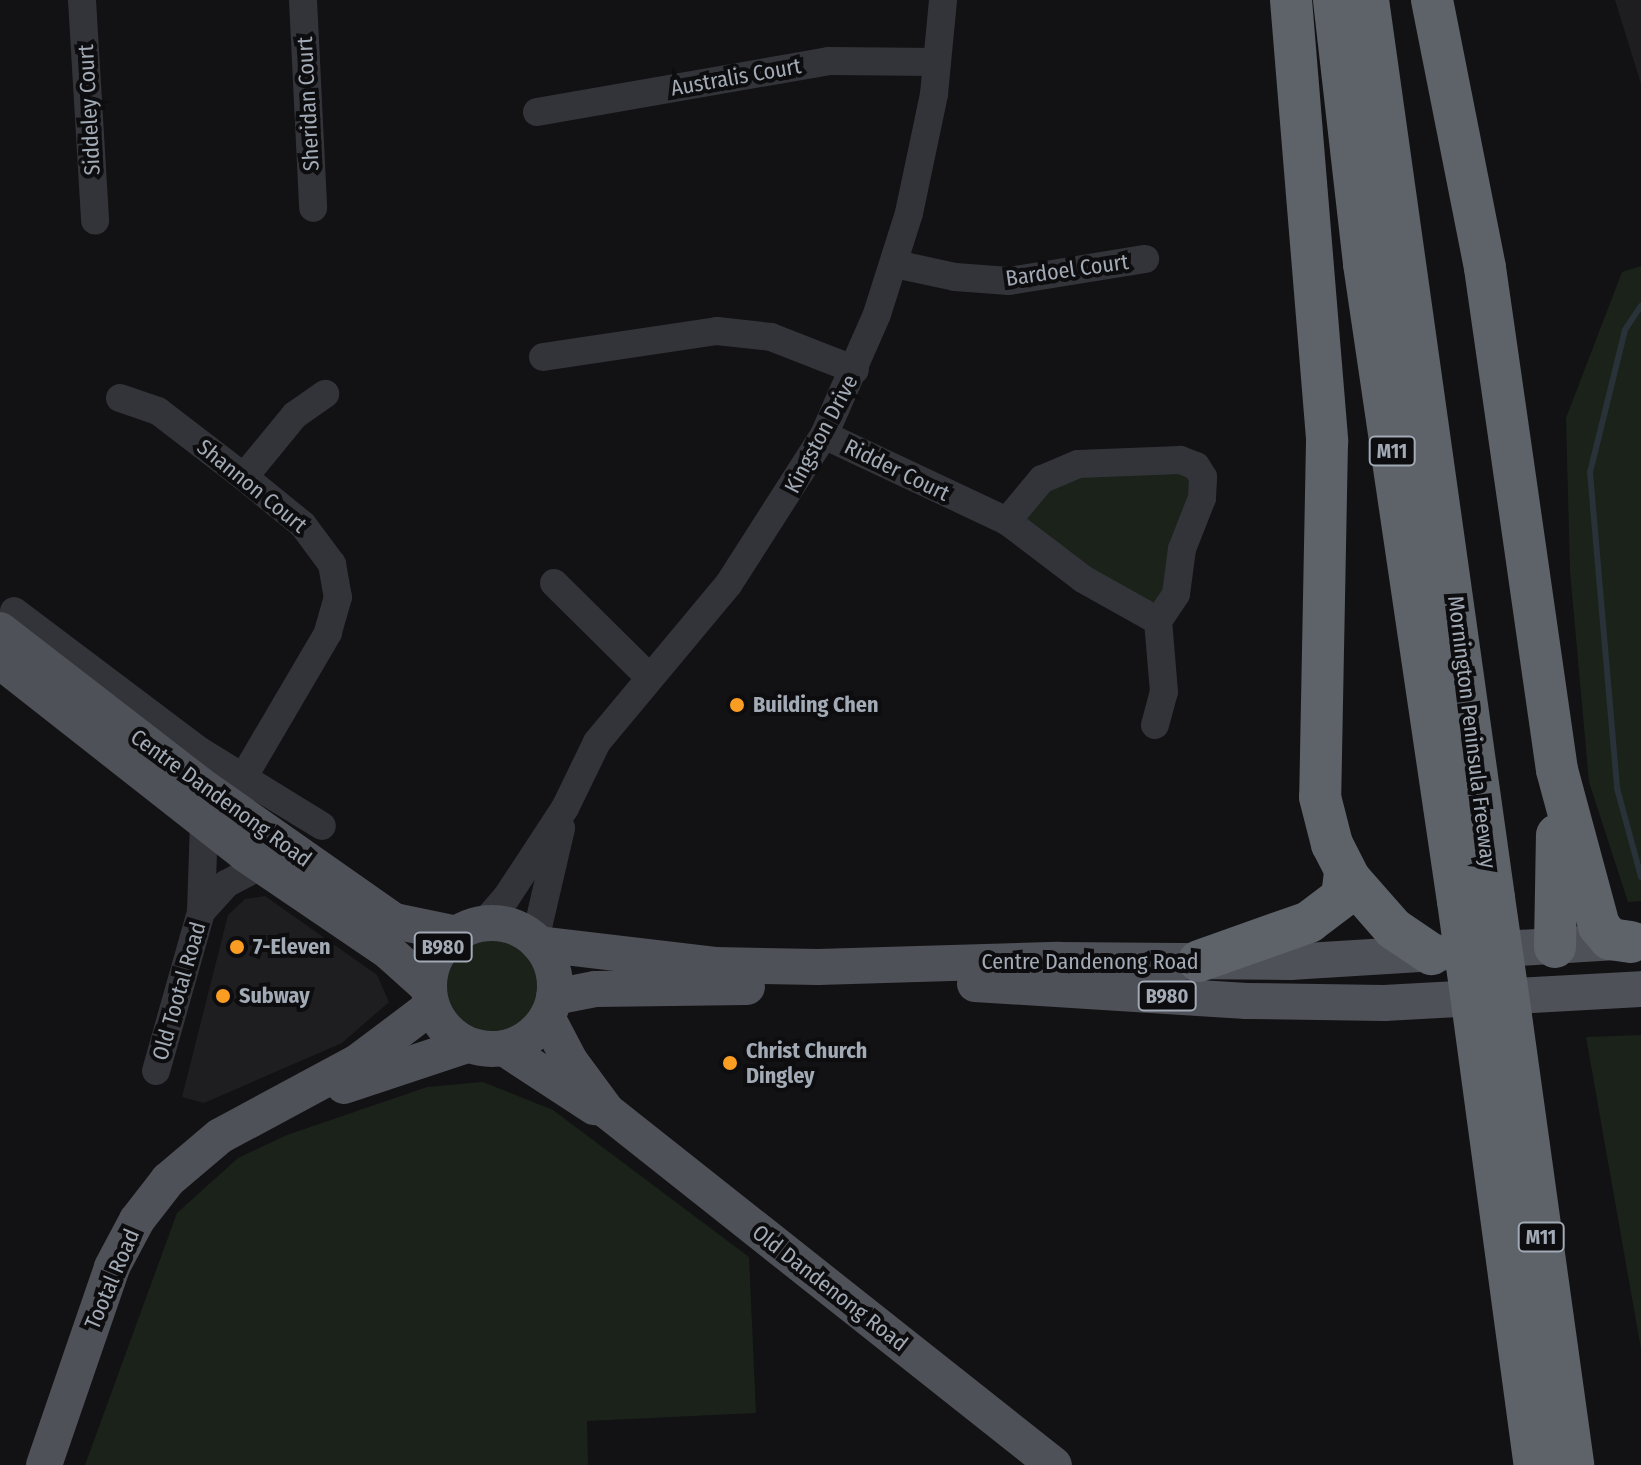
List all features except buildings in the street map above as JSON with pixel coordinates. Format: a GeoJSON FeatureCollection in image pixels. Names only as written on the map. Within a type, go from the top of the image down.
{"type":"FeatureCollection","features":[{"type":"Feature","properties":{"kind":"highway"},"geometry":{"type":"LineString","coordinates":[[1291,0],[1327,442],[1320,797],[1345,871],[1386,921],[1431,954]]}},
{"type":"Feature","properties":{"kind":"highway","name":"Mornington Peninsula Freeway"},"geometry":{"type":"LineString","coordinates":[[1334,0],[1364,264],[1476,900],[1498,1004],[1573,1465]]}},
{"type":"Feature","properties":{"kind":"highway","name":"Mornington Peninsula Freeway"},"geometry":{"type":"LineString","coordinates":[[1368,0],[1476,900]]}},
{"type":"Feature","properties":{"kind":"highway"},"geometry":{"type":"LineString","coordinates":[[1432,0],[1485,268],[1557,770],[1599,926],[1610,939],[1636,941]]}},
{"type":"Feature","properties":{"kind":"highway"},"geometry":{"type":"LineString","coordinates":[[1555,947],[1557,770]]}},
{"type":"Feature","properties":{"kind":"highway"},"geometry":{"type":"LineString","coordinates":[[1199,961],[1281,935],[1322,914],[1344,894],[1345,871]]}},
{"type":"Feature","properties":{"kind":"highway","name":"Mornington Peninsula Freeway"},"geometry":{"type":"LineString","coordinates":[[1498,1004],[1535,1465]]}},
{"type":"Feature","properties":{"kind":"main road","name":"Centre Dandenong Road"},"geometry":{"type":"LineString","coordinates":[[7,620],[225,801],[256,849],[378,943],[430,997]]}},
{"type":"Feature","properties":{"kind":"main road","name":"Centre Dandenong Road"},"geometry":{"type":"LineString","coordinates":[[0,661],[225,801]]}},
{"type":"Feature","properties":{"kind":"main road","name":"Centre Dandenong Road"},"geometry":{"type":"LineString","coordinates":[[256,849],[394,921],[470,929]]}},
{"type":"Feature","properties":{"kind":"main road","name":"B980"},"geometry":{"type":"LineString","coordinates":[[430,997],[436,957],[470,929],[511,926],[537,942]]}},
{"type":"Feature","properties":{"kind":"main road","name":"Centre Dandenong Road"},"geometry":{"type":"LineString","coordinates":[[537,942],[737,966],[1199,961],[1431,954],[1636,941]]}},
{"type":"Feature","properties":{"kind":"main road"},"geometry":{"type":"LineString","coordinates":[[430,997],[443,1026],[467,1045],[504,1048],[525,1040],[550,1007],[554,973],[537,942]]}},
{"type":"Feature","properties":{"kind":"main road"},"geometry":{"type":"LineString","coordinates":[[1431,954],[1498,1004],[1541,973],[1555,947]]}},
{"type":"Feature","properties":{"kind":"main road","name":"Centre Dandenong Road"},"geometry":{"type":"LineString","coordinates":[[550,1007],[595,989],[908,983],[1304,1003],[1498,1004],[1641,989]]}},
{"type":"Feature","properties":{"kind":"main road","name":"Tootal Road"},"geometry":{"type":"LineString","coordinates":[[44,1465],[107,1280],[137,1220],[189,1159],[389,1042],[430,997]]}},
{"type":"Feature","properties":{"kind":"main road","name":"Old Dandenong Road"},"geometry":{"type":"LineString","coordinates":[[550,1007],[570,1061],[607,1111],[1054,1465]]}},
{"type":"Feature","properties":{"kind":"main road","name":"Tootal Road"},"geometry":{"type":"LineString","coordinates":[[276,1106],[467,1045]]}},
{"type":"Feature","properties":{"kind":"main road","name":"Old Dandenong Road"},"geometry":{"type":"LineString","coordinates":[[504,1048],[580,1101],[607,1111]]}},
{"type":"Feature","properties":{"kind":"street","name":"Siddeley Court"},"geometry":{"type":"LineString","coordinates":[[82,0],[95,221]]}},
{"type":"Feature","properties":{"kind":"street","name":"Sheridan Court"},"geometry":{"type":"LineString","coordinates":[[303,0],[313,208]]}},
{"type":"Feature","properties":{"kind":"street","name":"Kingston Drive"},"geometry":{"type":"LineString","coordinates":[[470,929],[520,879],[565,808],[597,742],[649,677],[695,627],[763,537],[824,435],[855,370],[895,264],[924,150],[943,0]]}},
{"type":"Feature","properties":{"kind":"street","name":"Australis Court"},"geometry":{"type":"LineString","coordinates":[[537,112],[829,61],[937,62]]}},
{"type":"Feature","properties":{"kind":"street","name":"Bardoel Court"},"geometry":{"type":"LineString","coordinates":[[895,264],[955,277],[1009,281],[1145,259]]}},
{"type":"Feature","properties":{"kind":"street"},"geometry":{"type":"LineString","coordinates":[[543,357],[717,331],[771,337],[855,370]]}},
{"type":"Feature","properties":{"kind":"street"},"geometry":{"type":"LineString","coordinates":[[244,477],[295,415],[325,394]]}},
{"type":"Feature","properties":{"kind":"street","name":"Shannon Court"},"geometry":{"type":"LineString","coordinates":[[120,398],[158,411],[244,477],[318,541],[332,564],[338,597],[328,633],[225,801]]}},
{"type":"Feature","properties":{"kind":"street","name":"Ridder Court"},"geometry":{"type":"LineString","coordinates":[[824,435],[1007,521],[1083,579],[1158,621]]}},
{"type":"Feature","properties":{"kind":"street"},"geometry":{"type":"LineString","coordinates":[[1007,521],[1042,479],[1078,464],[1165,459],[1196,466],[1203,477],[1202,498],[1182,549],[1176,594],[1158,621],[1164,692],[1155,725]]}},
{"type":"Feature","properties":{"kind":"street"},"geometry":{"type":"LineString","coordinates":[[554,583],[649,677]]}},
{"type":"Feature","properties":{"kind":"street","name":"Centre Dandenong Road"},"geometry":{"type":"LineString","coordinates":[[225,801],[322,826]]}},
{"type":"Feature","properties":{"kind":"street","name":"Old Tootal Road"},"geometry":{"type":"LineString","coordinates":[[156,1071],[201,912],[225,801]]}},
{"type":"Feature","properties":{"kind":"street","name":"Kingston Drive"},"geometry":{"type":"LineString","coordinates":[[537,942],[565,808]]}},
{"type":"Feature","properties":{"kind":"street","name":"Old Tootal Road"},"geometry":{"type":"LineString","coordinates":[[201,912],[256,849]]}},
{"type":"Feature","properties":{"kind":"shaded area"},"geometry":{"type":"Polygon","coordinates":[[[1615,0],[1641,0],[1641,84],[1615,0]]]}},
{"type":"Feature","properties":{"kind":"shaded area"},"geometry":{"type":"Polygon","coordinates":[[[1641,266],[1641,901],[1628,902],[1589,782],[1570,571],[1566,418],[1622,272],[1641,266]]]}},
{"type":"Feature","properties":{"kind":"shaded area"},"geometry":{"type":"Polygon","coordinates":[[[1162,466],[1196,480],[1168,595],[1147,606],[1030,527],[1027,517],[1062,474],[1162,466]]]}},
{"type":"Feature","properties":{"kind":"shaded area","name":"7-Eleven"},"geometry":{"type":"Polygon","coordinates":[[[265,896],[377,975],[389,1002],[342,1043],[204,1103],[182,1097],[228,915],[245,899],[265,896]]]}},
{"type":"Feature","properties":{"kind":"shaded area"},"geometry":{"type":"Polygon","coordinates":[[[492,934],[512,938],[529,949],[540,966],[544,986],[540,1006],[529,1023],[512,1034],[492,1038],[472,1034],[455,1023],[444,1006],[440,986],[444,966],[455,949],[472,938],[492,934]]]}},
{"type":"Feature","properties":{"kind":"shaded area"},"geometry":{"type":"Polygon","coordinates":[[[1641,1035],[1641,1349],[1586,1037],[1641,1035]]]}},
{"type":"Feature","properties":{"kind":"shaded area"},"geometry":{"type":"Polygon","coordinates":[[[483,1082],[553,1110],[749,1257],[756,1413],[587,1421],[588,1465],[85,1465],[177,1213],[238,1158],[287,1135],[427,1087],[483,1082]]]}},
{"type":"Feature","properties":{"kind":"waterway"},"geometry":{"type":"LineString","coordinates":[[1641,306],[1625,330],[1590,472],[1617,788],[1641,877]]}},
{"type":"Feature","properties":{"kind":"place","name":"Building Chen"},"geometry":{"type":"Point","coordinates":[737,705]}},
{"type":"Feature","properties":{"kind":"place","name":"7-Eleven"},"geometry":{"type":"Point","coordinates":[237,947]}},
{"type":"Feature","properties":{"kind":"place","name":"Subway"},"geometry":{"type":"Point","coordinates":[223,996]}},
{"type":"Feature","properties":{"kind":"place","name":"Christ Church Dingley"},"geometry":{"type":"Point","coordinates":[730,1063]}}]}
